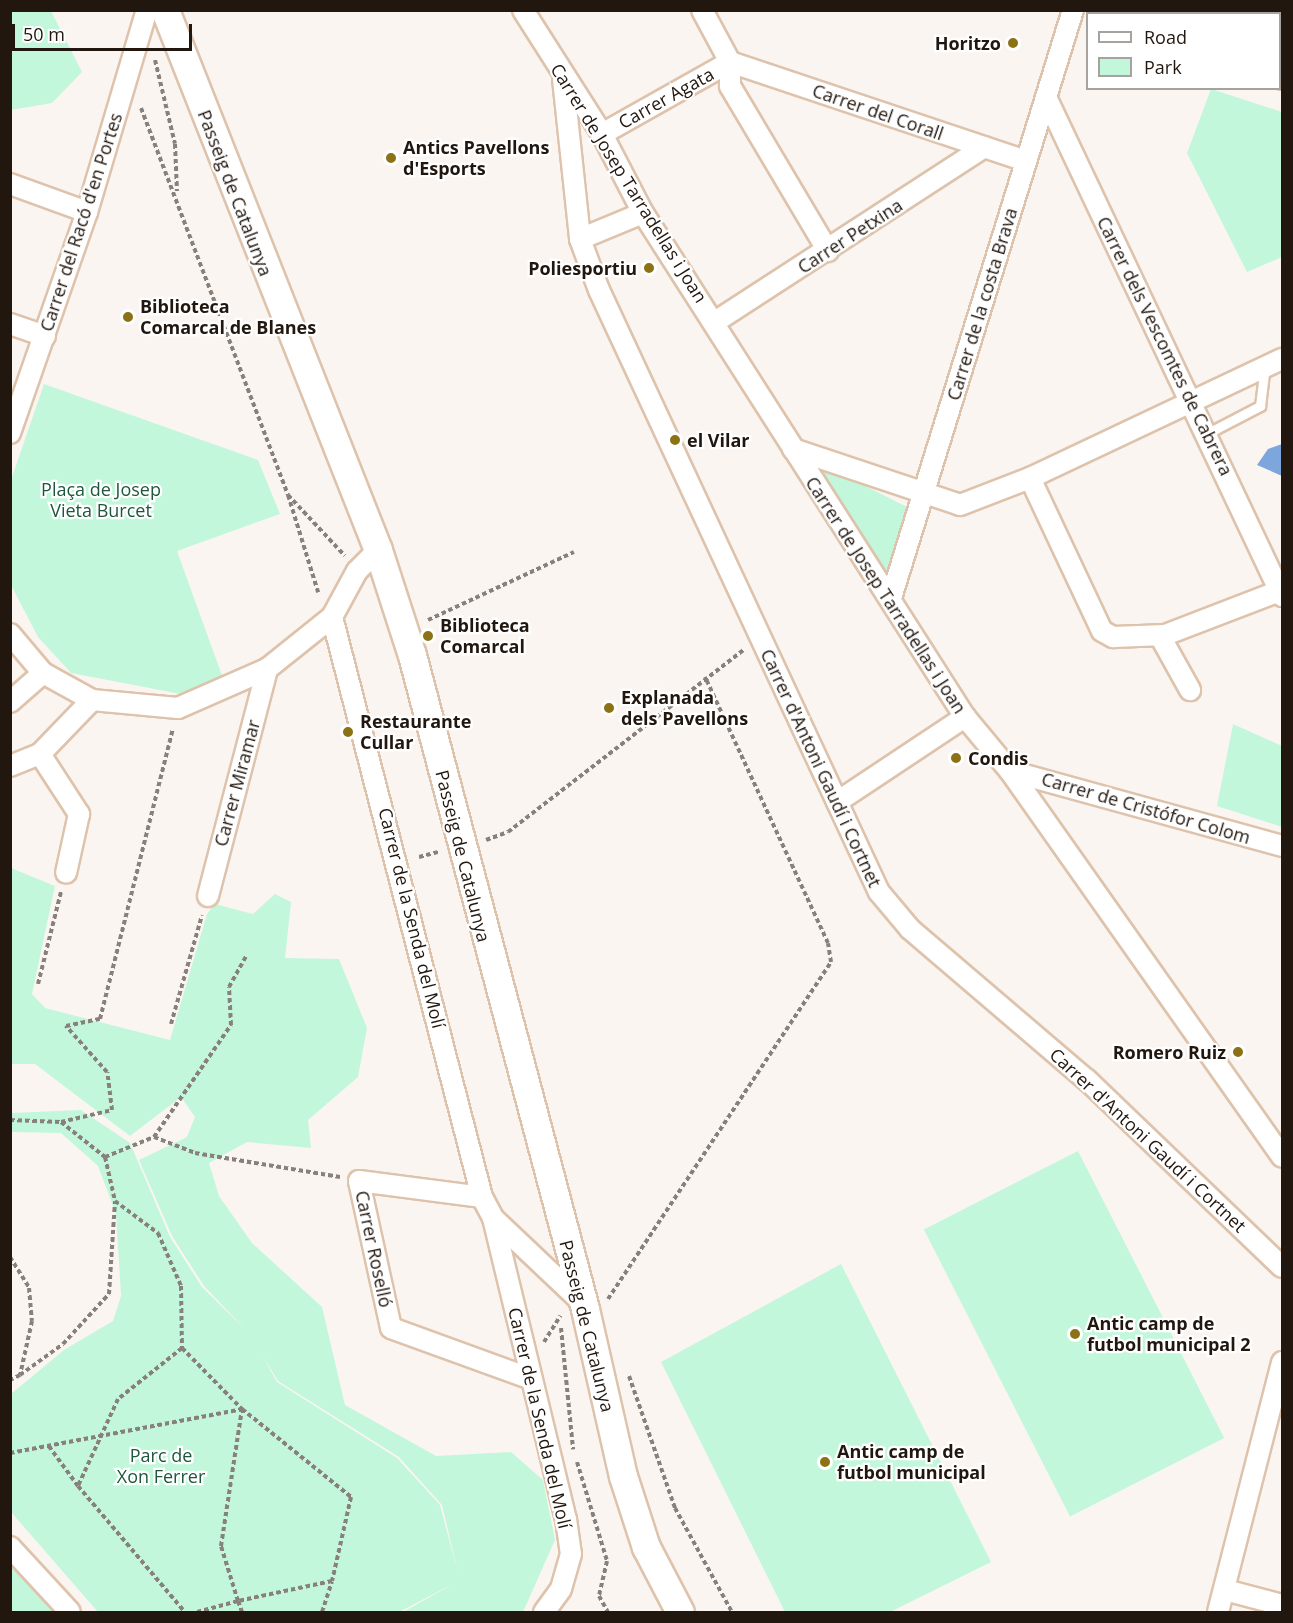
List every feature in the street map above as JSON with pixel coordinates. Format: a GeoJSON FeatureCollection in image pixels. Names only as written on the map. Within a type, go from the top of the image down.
{"type":"FeatureCollection","features":[{"type":"Feature","properties":{"kind":"street","name":"Carrer del Racó d'en Portes"},"geometry":{"type":"LineString","coordinates":[[10,433],[87,212],[147,10]]}},
{"type":"Feature","properties":{"kind":"street","name":"Passeig de Catalunya"},"geometry":{"type":"LineString","coordinates":[[165,10],[378,550],[412,655],[460,847],[584,1307],[623,1476],[646,1547],[681,1612]]}},
{"type":"Feature","properties":{"kind":"street","name":"Carrer de Josep Tarradellas i Joan"},"geometry":{"type":"LineString","coordinates":[[523,10],[563,79],[602,134],[643,213],[715,322],[793,449],[891,598],[965,717],[1010,771],[1282,1156]]}},
{"type":"Feature","properties":{"kind":"street"},"geometry":{"type":"LineString","coordinates":[[702,10],[730,62],[730,86],[828,251]]}},
{"type":"Feature","properties":{"kind":"street","name":"Carrer de la costa Brava"},"geometry":{"type":"LineString","coordinates":[[891,598],[1073,10]]}},
{"type":"Feature","properties":{"kind":"street","name":"Carrer Agata"},"geometry":{"type":"LineString","coordinates":[[602,134],[730,62]]}},
{"type":"Feature","properties":{"kind":"street","name":"Carrer del Corall"},"geometry":{"type":"LineString","coordinates":[[730,62],[1026,161]]}},
{"type":"Feature","properties":{"kind":"street","name":"Carrer d'Antoni Gaudí i Cortnet"},"geometry":{"type":"LineString","coordinates":[[563,79],[580,239],[649,403],[879,892],[910,929],[1087,1080],[1282,1267]]}},
{"type":"Feature","properties":{"kind":"street","name":"Carrer dels Vescomtes de Cabrera"},"geometry":{"type":"LineString","coordinates":[[1046,97],[1194,402],[1282,592]]}},
{"type":"Feature","properties":{"kind":"street","name":"Carrer Petxina"},"geometry":{"type":"LineString","coordinates":[[715,322],[828,251],[984,147]]}},
{"type":"Feature","properties":{"kind":"street"},"geometry":{"type":"LineString","coordinates":[[10,184],[87,212]]}},
{"type":"Feature","properties":{"kind":"street"},"geometry":{"type":"LineString","coordinates":[[580,239],[643,213]]}},
{"type":"Feature","properties":{"kind":"street"},"geometry":{"type":"LineString","coordinates":[[10,324],[45,336]]}},
{"type":"Feature","properties":{"kind":"street"},"geometry":{"type":"LineString","coordinates":[[793,449],[922,496],[960,505],[1030,478],[1274,363]]}},
{"type":"Feature","properties":{"kind":"street"},"geometry":{"type":"LineString","coordinates":[[1030,478],[1102,631],[1122,639],[1160,636],[1282,592]]}},
{"type":"Feature","properties":{"kind":"street"},"geometry":{"type":"LineString","coordinates":[[10,634],[43,673],[92,700],[178,708],[267,669],[332,617],[357,571],[378,550]]}},
{"type":"Feature","properties":{"kind":"street","name":"Carrer de la Senda del Molí"},"geometry":{"type":"LineString","coordinates":[[332,617],[482,1197],[493,1218],[571,1554],[561,1589],[544,1612]]}},
{"type":"Feature","properties":{"kind":"street"},"geometry":{"type":"LineString","coordinates":[[1160,636],[1190,690]]}},
{"type":"Feature","properties":{"kind":"street","name":"Carrer Miramar"},"geometry":{"type":"LineString","coordinates":[[208,896],[267,669]]}},
{"type":"Feature","properties":{"kind":"street"},"geometry":{"type":"LineString","coordinates":[[10,702],[43,673]]}},
{"type":"Feature","properties":{"kind":"street"},"geometry":{"type":"LineString","coordinates":[[10,766],[40,754],[92,700]]}},
{"type":"Feature","properties":{"kind":"street"},"geometry":{"type":"LineString","coordinates":[[837,802],[965,717]]}},
{"type":"Feature","properties":{"kind":"street"},"geometry":{"type":"LineString","coordinates":[[40,754],[79,814],[66,873]]}},
{"type":"Feature","properties":{"kind":"street","name":"Carrer de Cristófor Colom"},"geometry":{"type":"LineString","coordinates":[[1010,771],[1282,846]]}},
{"type":"Feature","properties":{"kind":"street","name":"Carrer Roselló"},"geometry":{"type":"LineString","coordinates":[[482,1197],[359,1181],[391,1328],[531,1378]]}},
{"type":"Feature","properties":{"kind":"street","name":"Carrer de la Senda del Molí"},"geometry":{"type":"LineString","coordinates":[[493,1218],[584,1307]]}},
{"type":"Feature","properties":{"kind":"street"},"geometry":{"type":"LineString","coordinates":[[1218,1612],[1282,1362]]}},
{"type":"Feature","properties":{"kind":"street"},"geometry":{"type":"LineString","coordinates":[[10,1547],[70,1612]]}},
{"type":"Feature","properties":{"kind":"street"},"geometry":{"type":"LineString","coordinates":[[1225,1590],[1282,1605]]}},
{"type":"Feature","properties":{"kind":"lane"},"geometry":{"type":"LineString","coordinates":[[1208,434],[1260,406],[1274,363]]}},
{"type":"Feature","properties":{"kind":"path"},"geometry":{"type":"LineString","coordinates":[[141,32],[157,64],[175,144],[177,195]]}},
{"type":"Feature","properties":{"kind":"path"},"geometry":{"type":"LineString","coordinates":[[126,81],[177,195],[288,495],[321,588],[315,598]]}},
{"type":"Feature","properties":{"kind":"path"},"geometry":{"type":"LineString","coordinates":[[428,627],[428,619],[574,552]]}},
{"type":"Feature","properties":{"kind":"path"},"geometry":{"type":"LineString","coordinates":[[418,857],[508,832],[705,677],[760,639]]}},
{"type":"Feature","properties":{"kind":"path"},"geometry":{"type":"LineString","coordinates":[[608,1612],[599,1596],[607,1561],[574,1452],[560,1316],[584,1307],[605,1304],[831,962],[828,943],[705,677]]}},
{"type":"Feature","properties":{"kind":"path"},"geometry":{"type":"LineString","coordinates":[[10,1120],[61,1122],[112,1110],[107,1072],[66,1026],[100,1020],[167,753]]}},
{"type":"Feature","properties":{"kind":"path"},"geometry":{"type":"LineString","coordinates":[[38,984],[66,873]]}},
{"type":"Feature","properties":{"kind":"path"},"geometry":{"type":"LineString","coordinates":[[171,1024],[208,896]]}},
{"type":"Feature","properties":{"kind":"path"},"geometry":{"type":"LineString","coordinates":[[105,1157],[154,1137],[231,1025],[229,987],[246,956]]}},
{"type":"Feature","properties":{"kind":"path"},"geometry":{"type":"LineString","coordinates":[[10,1380],[63,1344],[109,1294],[115,1201],[105,1157],[61,1122]]}},
{"type":"Feature","properties":{"kind":"path"},"geometry":{"type":"LineString","coordinates":[[154,1137],[195,1153],[359,1181]]}},
{"type":"Feature","properties":{"kind":"path"},"geometry":{"type":"LineString","coordinates":[[115,1201],[158,1233],[181,1286],[182,1348],[242,1409],[351,1497],[332,1581],[322,1612]]}},
{"type":"Feature","properties":{"kind":"path"},"geometry":{"type":"LineString","coordinates":[[10,1257],[29,1287],[32,1321],[20,1375]]}},
{"type":"Feature","properties":{"kind":"path"},"geometry":{"type":"LineString","coordinates":[[78,1486],[118,1399],[182,1348]]}},
{"type":"Feature","properties":{"kind":"path"},"geometry":{"type":"LineString","coordinates":[[627,1370],[675,1508],[732,1612]]}},
{"type":"Feature","properties":{"kind":"path"},"geometry":{"type":"LineString","coordinates":[[10,1453],[102,1432],[242,1409]]}},
{"type":"Feature","properties":{"kind":"path"},"geometry":{"type":"LineString","coordinates":[[242,1409],[221,1546],[242,1612]]}},
{"type":"Feature","properties":{"kind":"path"},"geometry":{"type":"LineString","coordinates":[[48,1445],[78,1486],[185,1612]]}},
{"type":"Feature","properties":{"kind":"path"},"geometry":{"type":"LineString","coordinates":[[197,1612],[332,1581]]}},
{"type":"Feature","properties":{"kind":"green space"},"geometry":{"type":"Polygon","coordinates":[[[10,11],[51,11],[82,72],[52,103],[11,110],[10,11]]]}},
{"type":"Feature","properties":{"kind":"green space"},"geometry":{"type":"Polygon","coordinates":[[[1211,90],[1282,112],[1282,257],[1247,272],[1187,153],[1211,90]]]}},
{"type":"Feature","properties":{"kind":"green space","name":"Plaça de Josep Vieta Burcet"},"geometry":{"type":"Polygon","coordinates":[[[44,384],[258,460],[280,514],[177,551],[224,681],[186,695],[71,673],[38,637],[10,583],[10,483],[44,384]]]}},
{"type":"Feature","properties":{"kind":"green space"},"geometry":{"type":"Polygon","coordinates":[[[806,456],[917,512],[890,590],[806,456]]]}},
{"type":"Feature","properties":{"kind":"green space"},"geometry":{"type":"Polygon","coordinates":[[[1233,724],[1282,746],[1282,827],[1217,806],[1233,724]]]}},
{"type":"Feature","properties":{"kind":"green space","name":"Parc de Xon Ferrer"},"geometry":{"type":"Polygon","coordinates":[[[11,868],[55,886],[32,994],[45,1008],[170,1040],[207,914],[215,904],[253,914],[275,894],[291,902],[285,958],[339,959],[367,1028],[358,1077],[308,1120],[311,1148],[247,1142],[209,1163],[219,1196],[252,1243],[322,1307],[345,1405],[436,1456],[511,1452],[543,1480],[555,1540],[523,1612],[403,1612],[455,1583],[399,1612],[98,1612],[11,1512],[11,1394],[64,1350],[113,1321],[121,1296],[116,1214],[98,1166],[61,1133],[11,1132],[11,1113],[81,1110],[130,1143],[170,1237],[202,1287],[245,1329],[204,1286],[172,1236],[139,1160],[187,1137],[195,1117],[181,1097],[130,1136],[35,1064],[11,1064],[11,868]],[[262,1355],[277,1382],[397,1458],[440,1505],[458,1573],[442,1505],[399,1457],[278,1381],[262,1355]]]}},
{"type":"Feature","properties":{"kind":"green space","name":"Antic camp de futbol municipal 2"},"geometry":{"type":"Polygon","coordinates":[[[1078,1151],[1224,1438],[1070,1516],[924,1230],[1078,1151]]]}},
{"type":"Feature","properties":{"kind":"green space","name":"Antic camp de futbol municipal"},"geometry":{"type":"Polygon","coordinates":[[[841,1264],[991,1562],[890,1612],[785,1612],[661,1362],[841,1264]]]}},
{"type":"Feature","properties":{"kind":"green space"},"geometry":{"type":"Polygon","coordinates":[[[11,1549],[66,1612],[11,1612],[11,1549]]]}},
{"type":"Feature","properties":{"kind":"water"},"geometry":{"type":"Polygon","coordinates":[[[1282,444],[1282,476],[1257,465],[1268,449],[1282,444]]]}},
{"type":"Feature","properties":{"kind":"place","name":"Horitzo"},"geometry":{"type":"Point","coordinates":[1013,43]}},
{"type":"Feature","properties":{"kind":"place","name":"Antics Pavellons d'Esports"},"geometry":{"type":"Point","coordinates":[391,158]}},
{"type":"Feature","properties":{"kind":"place","name":"Poliesportiu"},"geometry":{"type":"Point","coordinates":[649,268]}},
{"type":"Feature","properties":{"kind":"place","name":"Biblioteca Comarcal de Blanes"},"geometry":{"type":"Point","coordinates":[128,317]}},
{"type":"Feature","properties":{"kind":"place","name":"el Vilar"},"geometry":{"type":"Point","coordinates":[675,440]}},
{"type":"Feature","properties":{"kind":"place","name":"Biblioteca Comarcal"},"geometry":{"type":"Point","coordinates":[428,636]}},
{"type":"Feature","properties":{"kind":"place","name":"Explanada dels Pavellons"},"geometry":{"type":"Point","coordinates":[609,708]}},
{"type":"Feature","properties":{"kind":"place","name":"Restaurante Cullar"},"geometry":{"type":"Point","coordinates":[348,732]}},
{"type":"Feature","properties":{"kind":"place","name":"Condis"},"geometry":{"type":"Point","coordinates":[956,758]}},
{"type":"Feature","properties":{"kind":"place","name":"Romero Ruiz"},"geometry":{"type":"Point","coordinates":[1238,1052]}},
{"type":"Feature","properties":{"kind":"place","name":"Antic camp de futbol municipal 2"},"geometry":{"type":"Point","coordinates":[1075,1334]}},
{"type":"Feature","properties":{"kind":"place","name":"Antic camp de futbol municipal"},"geometry":{"type":"Point","coordinates":[825,1462]}}]}
